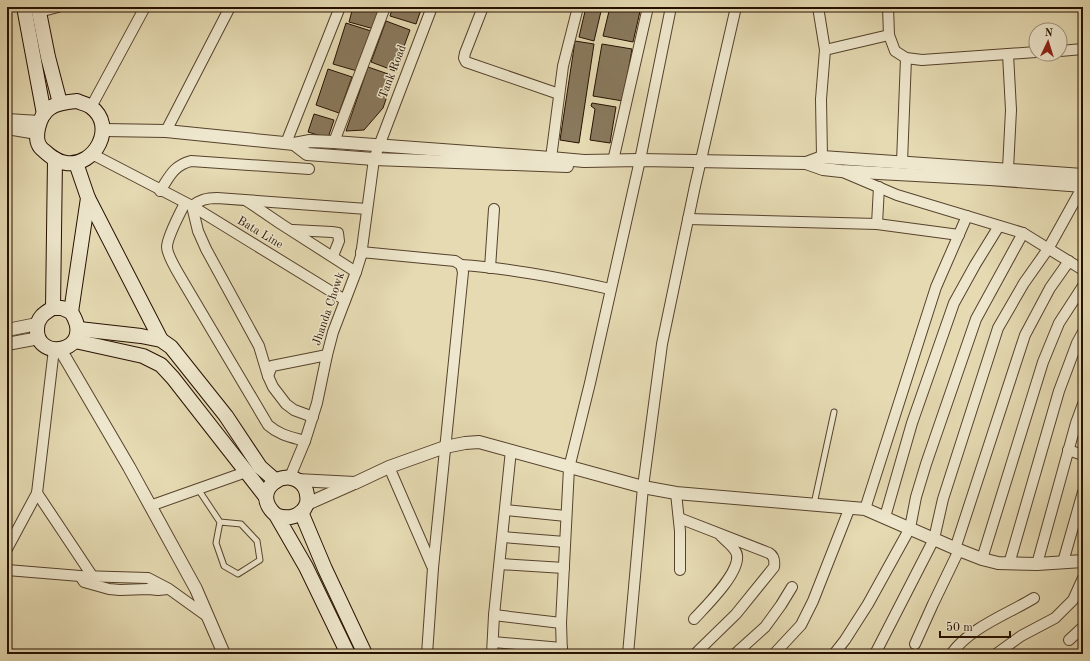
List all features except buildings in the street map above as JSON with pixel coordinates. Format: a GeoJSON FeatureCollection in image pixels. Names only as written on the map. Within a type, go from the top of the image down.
{"type":"FeatureCollection","features":[{"type":"Feature","properties":{"kind":"main road"},"geometry":{"type":"LineString","coordinates":[[24,7],[40,123],[40,147],[55,159],[65,163],[76,163],[85,160],[92,154],[99,144],[104,130],[100,118],[91,107],[76,101],[60,104],[50,108],[40,123]]}},
{"type":"Feature","properties":{"kind":"main road"},"geometry":{"type":"LineString","coordinates":[[38,10],[60,104]]}},
{"type":"Feature","properties":{"kind":"main road"},"geometry":{"type":"LineString","coordinates":[[53,308],[55,159]]}},
{"type":"Feature","properties":{"kind":"main road"},"geometry":{"type":"LineString","coordinates":[[76,163],[88,198],[161,340]]}},
{"type":"Feature","properties":{"kind":"main road"},"geometry":{"type":"LineString","coordinates":[[72,312],[88,198]]}},
{"type":"Feature","properties":{"kind":"main road"},"geometry":{"type":"LineString","coordinates":[[53,308],[62,308],[72,312],[78,322],[76,335],[69,346],[57,349],[47,347],[38,331],[39,318],[43,313],[53,308]]}},
{"type":"Feature","properties":{"kind":"main road"},"geometry":{"type":"LineString","coordinates":[[76,335],[141,336],[161,340],[171,347],[226,416],[260,466],[276,481]]}},
{"type":"Feature","properties":{"kind":"main road"},"geometry":{"type":"LineString","coordinates":[[76,335],[143,356],[161,365],[173,378],[266,497]]}},
{"type":"Feature","properties":{"kind":"main road"},"geometry":{"type":"LineString","coordinates":[[348,654],[306,567],[276,516],[267,504],[266,497],[268,490],[271,484],[276,481],[294,479],[302,484],[306,491],[304,508],[325,569],[365,654]]}},
{"type":"Feature","properties":{"kind":"main road"},"geometry":{"type":"LineString","coordinates":[[276,516],[288,518],[295,516],[304,508]]}},
{"type":"Feature","properties":{"kind":"street"},"geometry":{"type":"LineString","coordinates":[[38,10],[58,7]]}},
{"type":"Feature","properties":{"kind":"street"},"geometry":{"type":"LineString","coordinates":[[91,107],[145,7]]}},
{"type":"Feature","properties":{"kind":"street"},"geometry":{"type":"LineString","coordinates":[[166,131],[230,7]]}},
{"type":"Feature","properties":{"kind":"street"},"geometry":{"type":"LineString","coordinates":[[290,143],[340,7]]}},
{"type":"Feature","properties":{"kind":"street"},"geometry":{"type":"LineString","coordinates":[[334,142],[385,7]]}},
{"type":"Feature","properties":{"kind":"street","name":"Tank Road"},"geometry":{"type":"LineString","coordinates":[[379,146],[432,7]]}},
{"type":"Feature","properties":{"kind":"street"},"geometry":{"type":"LineString","coordinates":[[483,7],[465,53],[464,58],[466,62],[559,94]]}},
{"type":"Feature","properties":{"kind":"street"},"geometry":{"type":"LineString","coordinates":[[551,158],[563,66],[578,7]]}},
{"type":"Feature","properties":{"kind":"street"},"geometry":{"type":"LineString","coordinates":[[613,161],[648,7]]}},
{"type":"Feature","properties":{"kind":"street"},"geometry":{"type":"LineString","coordinates":[[493,642],[562,651],[561,623],[569,468],[590,383],[640,160],[671,7]]}},
{"type":"Feature","properties":{"kind":"street"},"geometry":{"type":"LineString","coordinates":[[628,654],[643,487],[662,344],[688,218],[736,7]]}},
{"type":"Feature","properties":{"kind":"street"},"geometry":{"type":"LineString","coordinates":[[818,7],[825,50],[821,99],[822,157]]}},
{"type":"Feature","properties":{"kind":"street"},"geometry":{"type":"LineString","coordinates":[[888,7],[889,35],[895,51],[906,58],[922,60],[1028,53]]}},
{"type":"Feature","properties":{"kind":"street"},"geometry":{"type":"LineString","coordinates":[[825,50],[889,35]]}},
{"type":"Feature","properties":{"kind":"street"},"geometry":{"type":"LineString","coordinates":[[1068,50],[1083,49]]}},
{"type":"Feature","properties":{"kind":"street"},"geometry":{"type":"LineString","coordinates":[[1008,54],[1011,110],[1008,169]]}},
{"type":"Feature","properties":{"kind":"street"},"geometry":{"type":"LineString","coordinates":[[902,162],[906,58]]}},
{"type":"Feature","properties":{"kind":"street"},"geometry":{"type":"LineString","coordinates":[[7,120],[40,123]]}},
{"type":"Feature","properties":{"kind":"street"},"geometry":{"type":"LineString","coordinates":[[7,128],[40,123]]}},
{"type":"Feature","properties":{"kind":"street"},"geometry":{"type":"LineString","coordinates":[[104,130],[166,131],[290,143],[310,141],[334,142],[584,161],[640,160],[806,163],[823,169],[841,171],[990,179],[1083,186],[1048,249],[1024,283],[998,328],[943,500],[934,539],[875,654]]}},
{"type":"Feature","properties":{"kind":"street"},"geometry":{"type":"LineString","coordinates":[[290,143],[307,154],[374,159],[451,161],[566,167],[584,161]]}},
{"type":"Feature","properties":{"kind":"street","name":"Jhanda Chowk"},"geometry":{"type":"LineString","coordinates":[[294,479],[317,403],[333,332],[356,272],[361,252],[374,159],[379,146]]}},
{"type":"Feature","properties":{"kind":"street","name":"Bata Line"},"geometry":{"type":"LineString","coordinates":[[92,154],[188,205],[345,300]]}},
{"type":"Feature","properties":{"kind":"street"},"geometry":{"type":"LineString","coordinates":[[806,163],[822,157],[1083,175]]}},
{"type":"Feature","properties":{"kind":"street"},"geometry":{"type":"LineString","coordinates":[[160,191],[174,168],[182,163],[191,161],[309,169]]}},
{"type":"Feature","properties":{"kind":"street"},"geometry":{"type":"LineString","coordinates":[[841,171],[897,195],[1023,233],[1083,270]]}},
{"type":"Feature","properties":{"kind":"street"},"geometry":{"type":"LineString","coordinates":[[877,224],[879,187]]}},
{"type":"Feature","properties":{"kind":"street"},"geometry":{"type":"LineString","coordinates":[[306,441],[286,436],[275,431],[268,425],[168,254],[167,247],[169,239],[188,205],[208,198],[367,209]]}},
{"type":"Feature","properties":{"kind":"street"},"geometry":{"type":"LineString","coordinates":[[247,200],[356,272]]}},
{"type":"Feature","properties":{"kind":"street"},"geometry":{"type":"LineString","coordinates":[[188,205],[206,249],[259,346],[273,387],[286,404],[294,410],[313,417]]}},
{"type":"Feature","properties":{"kind":"street"},"geometry":{"type":"LineString","coordinates":[[490,268],[494,208]]}},
{"type":"Feature","properties":{"kind":"street"},"geometry":{"type":"LineString","coordinates":[[865,508],[936,287],[967,216]]}},
{"type":"Feature","properties":{"kind":"street"},"geometry":{"type":"LineString","coordinates":[[688,218],[877,224],[959,235]]}},
{"type":"Feature","properties":{"kind":"street"},"geometry":{"type":"LineString","coordinates":[[885,517],[912,423],[954,303],[975,264],[999,226]]}},
{"type":"Feature","properties":{"kind":"street"},"geometry":{"type":"LineString","coordinates":[[292,230],[338,233],[339,241],[333,256]]}},
{"type":"Feature","properties":{"kind":"street"},"geometry":{"type":"LineString","coordinates":[[834,654],[845,640],[868,604],[910,528],[916,497],[926,464],[976,319],[1023,233]]}},
{"type":"Feature","properties":{"kind":"street"},"geometry":{"type":"LineString","coordinates":[[361,252],[450,260],[458,262],[461,265],[555,277],[610,289]]}},
{"type":"Feature","properties":{"kind":"street"},"geometry":{"type":"LineString","coordinates":[[915,644],[957,549],[1024,336],[1050,288],[1069,261]]}},
{"type":"Feature","properties":{"kind":"street"},"geometry":{"type":"LineString","coordinates":[[428,654],[433,568],[463,272],[461,265]]}},
{"type":"Feature","properties":{"kind":"street"},"geometry":{"type":"LineString","coordinates":[[982,559],[1043,362],[1059,324],[1083,286]]}},
{"type":"Feature","properties":{"kind":"street"},"geometry":{"type":"LineString","coordinates":[[7,330],[38,331]]}},
{"type":"Feature","properties":{"kind":"street"},"geometry":{"type":"LineString","coordinates":[[7,344],[38,331]]}},
{"type":"Feature","properties":{"kind":"street"},"geometry":{"type":"LineString","coordinates":[[1009,564],[1059,390],[1077,343],[1083,332]]}},
{"type":"Feature","properties":{"kind":"street"},"geometry":{"type":"LineString","coordinates":[[7,549],[37,493],[57,349]]}},
{"type":"Feature","properties":{"kind":"street"},"geometry":{"type":"LineString","coordinates":[[57,349],[150,506],[196,589],[224,654]]}},
{"type":"Feature","properties":{"kind":"street"},"geometry":{"type":"LineString","coordinates":[[268,376],[272,366],[327,355]]}},
{"type":"Feature","properties":{"kind":"street"},"geometry":{"type":"LineString","coordinates":[[1037,564],[1068,450],[1083,404]]}},
{"type":"Feature","properties":{"kind":"street"},"geometry":{"type":"LineString","coordinates":[[304,508],[389,467],[445,448],[465,443],[479,442],[569,468],[643,487],[676,492],[865,508],[982,559],[1009,564],[1083,561]]}},
{"type":"Feature","properties":{"kind":"street"},"geometry":{"type":"LineString","coordinates":[[492,654],[494,615],[511,450]]}},
{"type":"Feature","properties":{"kind":"street"},"geometry":{"type":"LineString","coordinates":[[1068,450],[1083,455]]}},
{"type":"Feature","properties":{"kind":"street"},"geometry":{"type":"LineString","coordinates":[[389,467],[433,568]]}},
{"type":"Feature","properties":{"kind":"street"},"geometry":{"type":"LineString","coordinates":[[150,506],[246,472]]}},
{"type":"Feature","properties":{"kind":"street"},"geometry":{"type":"LineString","coordinates":[[294,479],[355,483]]}},
{"type":"Feature","properties":{"kind":"street"},"geometry":{"type":"LineString","coordinates":[[676,492],[680,531],[680,570]]}},
{"type":"Feature","properties":{"kind":"street"},"geometry":{"type":"LineString","coordinates":[[1063,562],[1083,492]]}},
{"type":"Feature","properties":{"kind":"street"},"geometry":{"type":"LineString","coordinates":[[37,493],[93,577]]}},
{"type":"Feature","properties":{"kind":"street"},"geometry":{"type":"LineString","coordinates":[[774,654],[801,624],[813,602],[850,507]]}},
{"type":"Feature","properties":{"kind":"street"},"geometry":{"type":"LineString","coordinates":[[506,510],[566,516]]}},
{"type":"Feature","properties":{"kind":"street"},"geometry":{"type":"LineString","coordinates":[[679,518],[769,553],[773,555],[775,561],[774,567],[736,614],[694,654]]}},
{"type":"Feature","properties":{"kind":"street"},"geometry":{"type":"LineString","coordinates":[[694,619],[716,596],[733,571],[737,555],[718,533]]}},
{"type":"Feature","properties":{"kind":"street"},"geometry":{"type":"LineString","coordinates":[[503,537],[565,542]]}},
{"type":"Feature","properties":{"kind":"street"},"geometry":{"type":"LineString","coordinates":[[500,564],[564,568]]}},
{"type":"Feature","properties":{"kind":"street"},"geometry":{"type":"LineString","coordinates":[[7,570],[93,577],[148,578],[169,589],[208,617]]}},
{"type":"Feature","properties":{"kind":"street"},"geometry":{"type":"LineString","coordinates":[[80,576],[84,582],[109,589],[169,589]]}},
{"type":"Feature","properties":{"kind":"street"},"geometry":{"type":"LineString","coordinates":[[996,654],[1021,636],[1055,618],[1073,600],[1083,578]]}},
{"type":"Feature","properties":{"kind":"street"},"geometry":{"type":"LineString","coordinates":[[735,654],[765,628],[781,606],[792,587]]}},
{"type":"Feature","properties":{"kind":"street"},"geometry":{"type":"LineString","coordinates":[[951,654],[957,646],[976,631],[1034,598]]}},
{"type":"Feature","properties":{"kind":"street"},"geometry":{"type":"LineString","coordinates":[[494,615],[561,623]]}},
{"type":"Feature","properties":{"kind":"street"},"geometry":{"type":"LineString","coordinates":[[1069,640],[1083,627]]}},
{"type":"Feature","properties":{"kind":"lane"},"geometry":{"type":"LineString","coordinates":[[814,504],[834,412]]}},
{"type":"Feature","properties":{"kind":"lane"},"geometry":{"type":"LineString","coordinates":[[198,489],[220,522],[216,544],[224,566],[238,574],[260,560],[257,541],[241,524],[220,522]]}}]}
